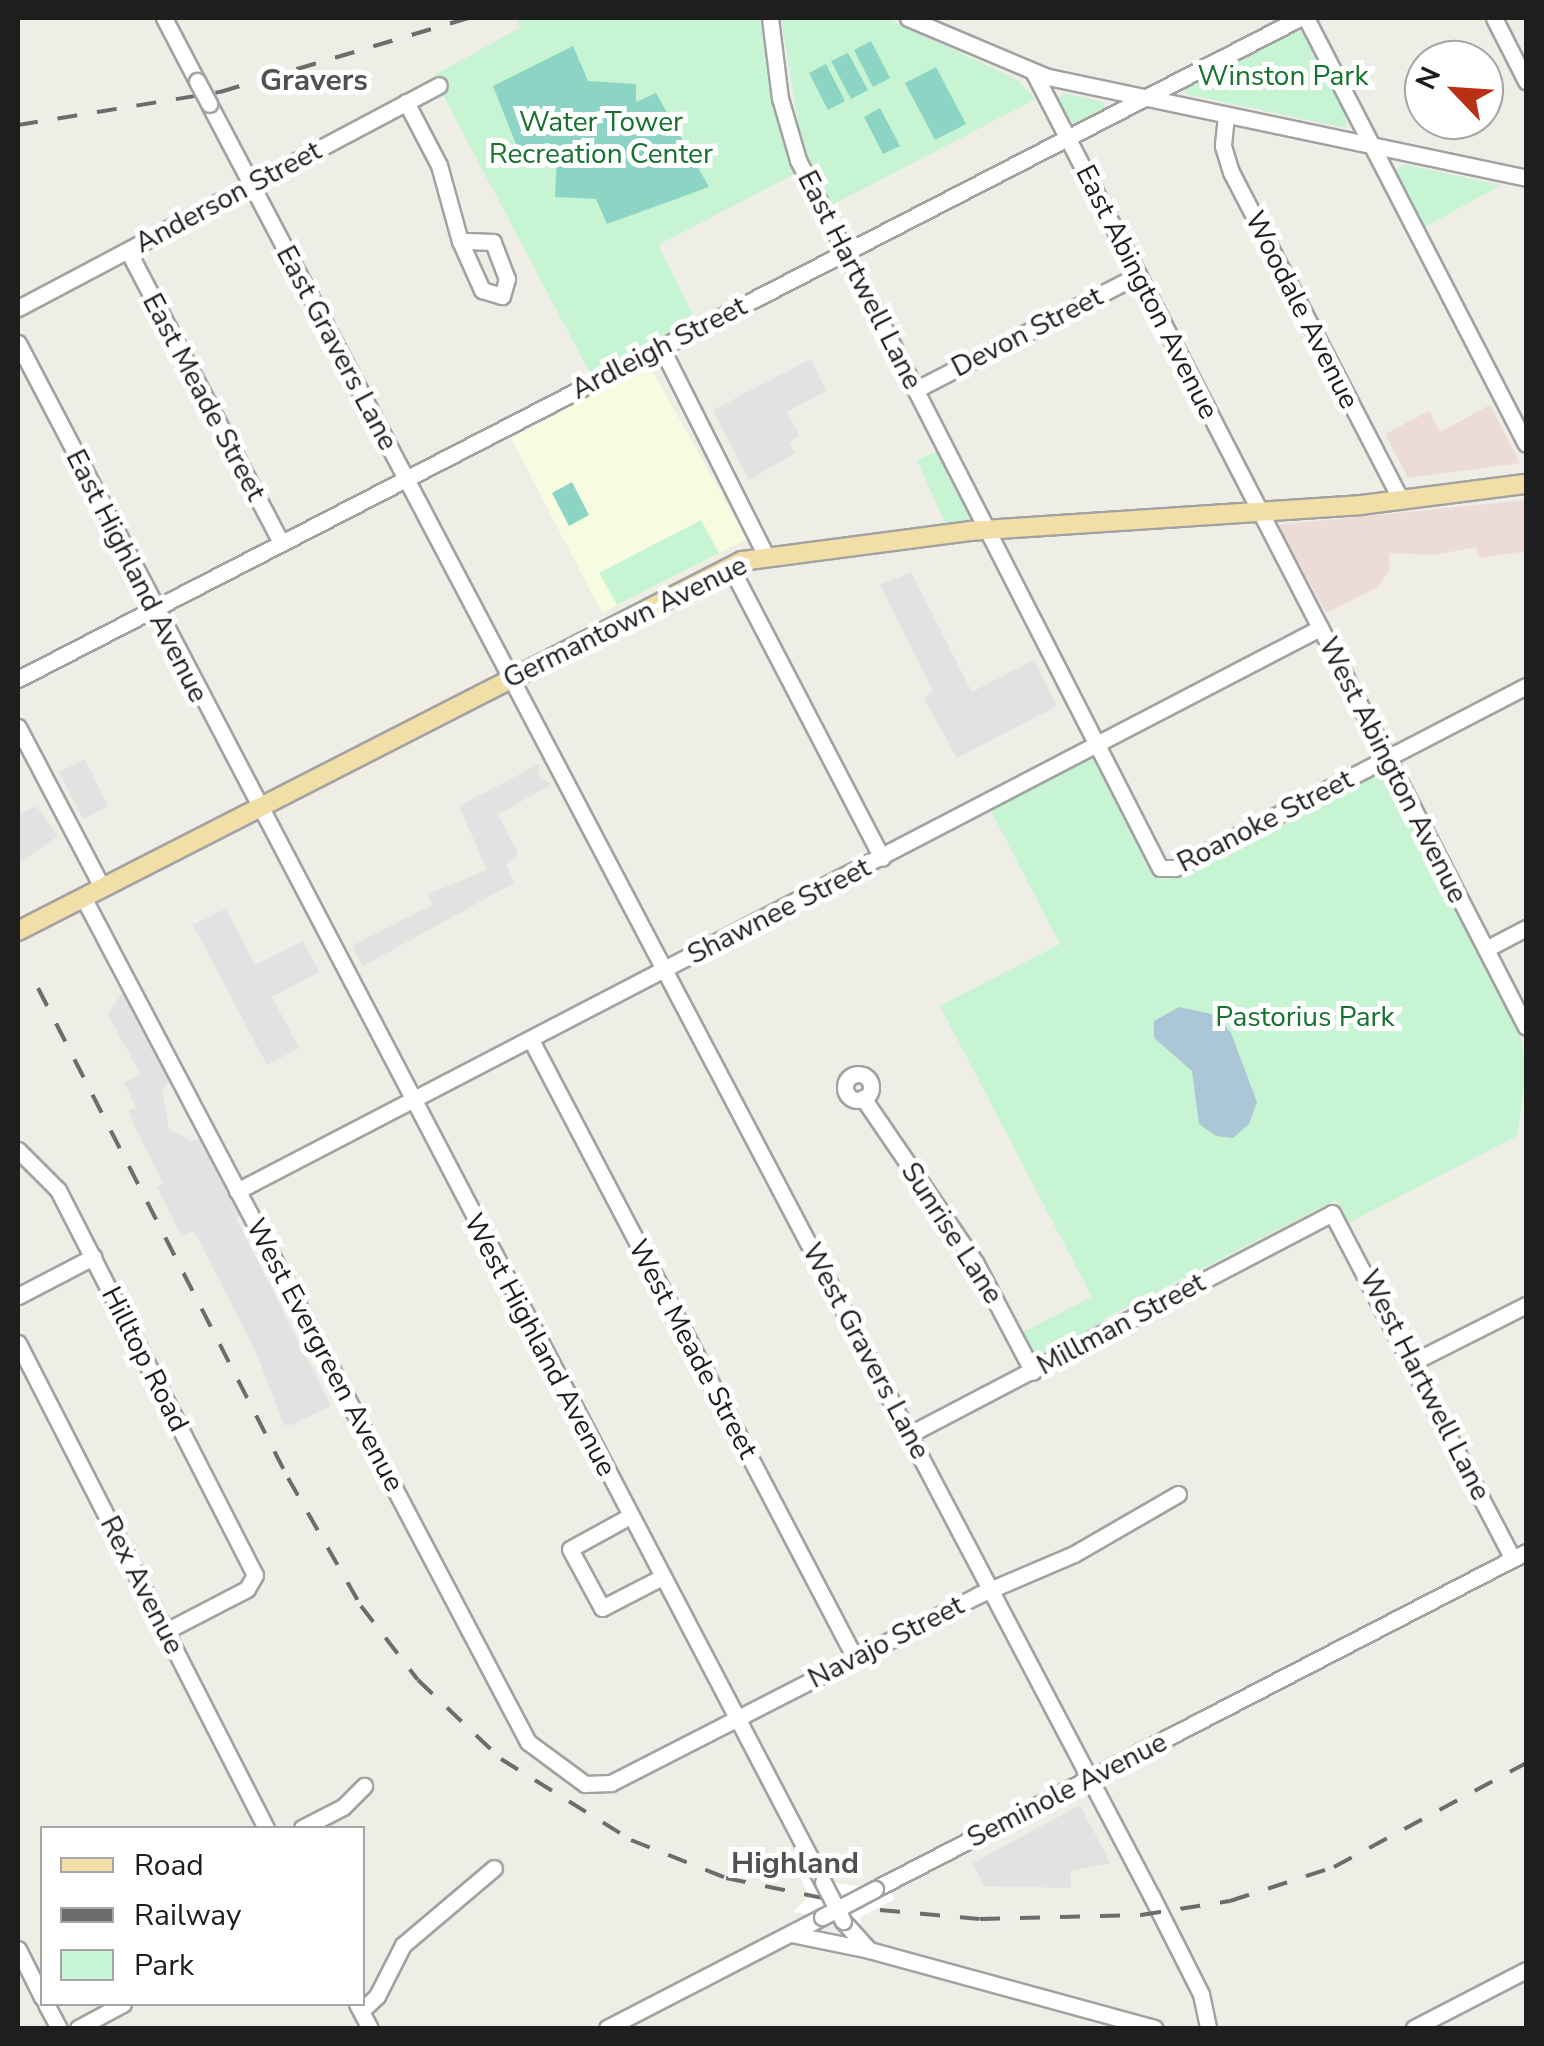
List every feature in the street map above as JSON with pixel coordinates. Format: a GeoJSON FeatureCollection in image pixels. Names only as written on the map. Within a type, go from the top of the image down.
{"type":"FeatureCollection","features":[{"type":"Feature","properties":{"kind":"main road","name":"Germantown Avenue"},"geometry":{"type":"LineString","coordinates":[[18,931],[730,566],[766,556],[988,529],[1260,512],[1526,484]]}},
{"type":"Feature","properties":{"kind":"street","name":"East Gravers Lane"},"geometry":{"type":"LineString","coordinates":[[164,18],[510,678]]}},
{"type":"Feature","properties":{"kind":"street","name":"East Hartwell Lane"},"geometry":{"type":"LineString","coordinates":[[770,18],[794,149],[988,529]]}},
{"type":"Feature","properties":{"kind":"street"},"geometry":{"type":"LineString","coordinates":[[908,18],[1034,73],[1526,178]]}},
{"type":"Feature","properties":{"kind":"street","name":"Ardleigh Street"},"geometry":{"type":"LineString","coordinates":[[18,678],[1303,18]]}},
{"type":"Feature","properties":{"kind":"street"},"geometry":{"type":"LineString","coordinates":[[1303,18],[1526,444]]}},
{"type":"Feature","properties":{"kind":"street"},"geometry":{"type":"LineString","coordinates":[[1494,18],[1526,81]]}},
{"type":"Feature","properties":{"kind":"street","name":"East Abington Avenue"},"geometry":{"type":"LineString","coordinates":[[1034,73],[1260,512]]}},
{"type":"Feature","properties":{"kind":"street","name":"Anderson Street"},"geometry":{"type":"LineString","coordinates":[[18,308],[439,85]]}},
{"type":"Feature","properties":{"kind":"street"},"geometry":{"type":"LineString","coordinates":[[406,102],[439,165],[460,240]]}},
{"type":"Feature","properties":{"kind":"street","name":"Woodale Avenue"},"geometry":{"type":"LineString","coordinates":[[1226,116],[1222,146],[1231,172],[1401,500]]}},
{"type":"Feature","properties":{"kind":"street","name":"East Meade Street"},"geometry":{"type":"LineString","coordinates":[[128,251],[281,543]]}},
{"type":"Feature","properties":{"kind":"street","name":"Devon Street"},"geometry":{"type":"LineString","coordinates":[[916,389],[1138,275]]}},
{"type":"Feature","properties":{"kind":"street","name":"East Highland Avenue"},"geometry":{"type":"LineString","coordinates":[[18,343],[257,808]]}},
{"type":"Feature","properties":{"kind":"street"},"geometry":{"type":"LineString","coordinates":[[661,347],[766,556]]}},
{"type":"Feature","properties":{"kind":"street","name":"West Abington Avenue"},"geometry":{"type":"LineString","coordinates":[[1260,512],[1526,1027]]}},
{"type":"Feature","properties":{"kind":"street"},"geometry":{"type":"LineString","coordinates":[[988,529],[1093,746]]}},
{"type":"Feature","properties":{"kind":"street"},"geometry":{"type":"LineString","coordinates":[[730,566],[882,858]]}},
{"type":"Feature","properties":{"kind":"street","name":"Shawnee Street"},"geometry":{"type":"LineString","coordinates":[[237,1191],[1320,628]]}},
{"type":"Feature","properties":{"kind":"street","name":"West Gravers Lane"},"geometry":{"type":"LineString","coordinates":[[510,678],[1090,1778],[1201,1994],[1208,2028]]}},
{"type":"Feature","properties":{"kind":"street","name":"Roanoke Street"},"geometry":{"type":"LineString","coordinates":[[1093,746],[1163,870],[1526,686]]}},
{"type":"Feature","properties":{"kind":"street"},"geometry":{"type":"LineString","coordinates":[[18,726],[102,887]]}},
{"type":"Feature","properties":{"kind":"street","name":"West Highland Avenue"},"geometry":{"type":"LineString","coordinates":[[257,808],[737,1718],[822,1882],[834,1915],[868,1950]]}},
{"type":"Feature","properties":{"kind":"street","name":"West Evergreen Avenue"},"geometry":{"type":"LineString","coordinates":[[83,897],[528,1742],[594,1786]]}},
{"type":"Feature","properties":{"kind":"street"},"geometry":{"type":"LineString","coordinates":[[1486,949],[1526,928]]}},
{"type":"Feature","properties":{"kind":"street","name":"West Meade Street"},"geometry":{"type":"LineString","coordinates":[[531,1040],[855,1658]]}},
{"type":"Feature","properties":{"kind":"street","name":"Sunrise Lane"},"geometry":{"type":"LineString","coordinates":[[863,1098],[975,1262],[1033,1372]]}},
{"type":"Feature","properties":{"kind":"street","name":"Hilltop Road"},"geometry":{"type":"LineString","coordinates":[[18,1150],[50,1178],[254,1581],[166,1631]]}},
{"type":"Feature","properties":{"kind":"street","name":"Millman Street"},"geometry":{"type":"LineString","coordinates":[[910,1434],[1332,1213]]}},
{"type":"Feature","properties":{"kind":"street","name":"West Hartwell Lane"},"geometry":{"type":"LineString","coordinates":[[1332,1213],[1520,1556]]}},
{"type":"Feature","properties":{"kind":"street"},"geometry":{"type":"LineString","coordinates":[[18,1296],[93,1257]]}},
{"type":"Feature","properties":{"kind":"street"},"geometry":{"type":"LineString","coordinates":[[1413,1362],[1526,1305]]}},
{"type":"Feature","properties":{"kind":"street","name":"Rex Avenue"},"geometry":{"type":"LineString","coordinates":[[18,1342],[265,1826]]}},
{"type":"Feature","properties":{"kind":"street","name":"Navajo Street"},"geometry":{"type":"LineString","coordinates":[[594,1786],[991,1590],[1074,1554],[1178,1494]]}},
{"type":"Feature","properties":{"kind":"street"},"geometry":{"type":"LineString","coordinates":[[630,1516],[570,1549],[602,1608],[662,1577]]}},
{"type":"Feature","properties":{"kind":"street","name":"Seminole Avenue"},"geometry":{"type":"LineString","coordinates":[[607,2028],[834,1915],[875,1889],[1520,1556]]}},
{"type":"Feature","properties":{"kind":"street"},"geometry":{"type":"LineString","coordinates":[[306,1826],[343,1808],[364,1786]]}},
{"type":"Feature","properties":{"kind":"street"},"geometry":{"type":"LineString","coordinates":[[365,2004],[378,1996],[402,1945],[494,1868]]}},
{"type":"Feature","properties":{"kind":"street"},"geometry":{"type":"LineString","coordinates":[[790,1934],[868,1950],[1154,2028]]}},
{"type":"Feature","properties":{"kind":"street"},"geometry":{"type":"LineString","coordinates":[[18,1949],[40,1992]]}},
{"type":"Feature","properties":{"kind":"street"},"geometry":{"type":"LineString","coordinates":[[1414,2028],[1526,1970]]}},
{"type":"Feature","properties":{"kind":"street"},"geometry":{"type":"LineString","coordinates":[[78,2028],[119,2006]]}},
{"type":"Feature","properties":{"kind":"street"},"geometry":{"type":"LineString","coordinates":[[359,2008],[370,2028]]}},
{"type":"Feature","properties":{"kind":"shaded area"},"geometry":{"type":"Polygon","coordinates":[[[811,359],[826,391],[787,412],[800,436],[789,442],[795,453],[749,480],[713,410],[811,359]]]}},
{"type":"Feature","properties":{"kind":"shaded area"},"geometry":{"type":"Polygon","coordinates":[[[649,365],[747,539],[602,613],[511,438],[649,365]]]}},
{"type":"Feature","properties":{"kind":"shaded area"},"geometry":{"type":"Polygon","coordinates":[[[1490,405],[1520,463],[1408,478],[1385,434],[1429,411],[1440,432],[1490,405]]]}},
{"type":"Feature","properties":{"kind":"shaded area"},"geometry":{"type":"Polygon","coordinates":[[[1526,500],[1526,551],[1480,558],[1476,547],[1434,555],[1389,553],[1389,570],[1378,587],[1326,613],[1278,525],[1526,500]]]}},
{"type":"Feature","properties":{"kind":"shaded area"},"geometry":{"type":"Polygon","coordinates":[[[911,572],[972,692],[1034,660],[1057,706],[957,758],[924,698],[933,691],[880,585],[911,572]]]}},
{"type":"Feature","properties":{"kind":"shaded area"},"geometry":{"type":"Polygon","coordinates":[[[85,759],[108,806],[83,819],[59,772],[85,759]]]}},
{"type":"Feature","properties":{"kind":"shaded area"},"geometry":{"type":"Polygon","coordinates":[[[539,764],[538,775],[551,785],[498,814],[518,854],[506,865],[514,883],[363,966],[352,946],[432,905],[428,894],[487,870],[459,806],[539,764]]]}},
{"type":"Feature","properties":{"kind":"shaded area"},"geometry":{"type":"Polygon","coordinates":[[[36,806],[58,836],[20,863],[18,815],[36,806]]]}},
{"type":"Feature","properties":{"kind":"shaded area"},"geometry":{"type":"Polygon","coordinates":[[[226,909],[255,965],[303,941],[319,972],[272,997],[299,1048],[267,1065],[193,925],[226,909]]]}},
{"type":"Feature","properties":{"kind":"shaded area"},"geometry":{"type":"Polygon","coordinates":[[[123,992],[169,1082],[162,1090],[169,1129],[191,1141],[200,1138],[243,1214],[236,1218],[331,1406],[291,1425],[284,1425],[256,1352],[194,1231],[181,1236],[157,1187],[163,1183],[134,1126],[129,1111],[136,1107],[124,1083],[140,1074],[108,1014],[123,992]]]}},
{"type":"Feature","properties":{"kind":"shaded area"},"geometry":{"type":"Polygon","coordinates":[[[1179,1007],[1216,1015],[1231,1033],[1257,1102],[1249,1124],[1233,1138],[1216,1136],[1199,1124],[1192,1071],[1154,1038],[1154,1021],[1179,1007]]]}},
{"type":"Feature","properties":{"kind":"shaded area"},"geometry":{"type":"Polygon","coordinates":[[[1080,1805],[1110,1863],[1070,1871],[1071,1888],[984,1886],[973,1863],[1080,1805]]]}},
{"type":"Feature","properties":{"kind":"green space","name":"Water Tower Recreation Center"},"geometry":{"type":"Polygon","coordinates":[[[516,18],[760,18],[772,105],[794,174],[658,245],[696,321],[591,375],[433,76],[520,28],[516,18]]]}},
{"type":"Feature","properties":{"kind":"green space","name":"Water Tower Recreation Center"},"geometry":{"type":"Polygon","coordinates":[[[781,18],[886,18],[1016,79],[1036,99],[832,205],[801,141],[781,18]]]}},
{"type":"Feature","properties":{"kind":"green space","name":"Winston Park"},"geometry":{"type":"Polygon","coordinates":[[[1299,28],[1346,115],[1346,128],[1185,94],[1186,85],[1299,28]]]}},
{"type":"Feature","properties":{"kind":"green space"},"geometry":{"type":"Polygon","coordinates":[[[871,41],[890,78],[873,87],[854,50],[871,41]]]}},
{"type":"Feature","properties":{"kind":"green space"},"geometry":{"type":"Polygon","coordinates":[[[573,46],[588,81],[636,84],[636,102],[656,93],[709,187],[607,224],[596,199],[555,197],[557,154],[525,167],[493,86],[573,46]]]}},
{"type":"Feature","properties":{"kind":"green space"},"geometry":{"type":"Polygon","coordinates":[[[848,53],[868,90],[851,99],[831,61],[848,53]]]}},
{"type":"Feature","properties":{"kind":"green space"},"geometry":{"type":"Polygon","coordinates":[[[826,64],[845,101],[828,110],[809,73],[826,64]]]}},
{"type":"Feature","properties":{"kind":"green space"},"geometry":{"type":"Polygon","coordinates":[[[936,67],[966,124],[935,140],[905,83],[936,67]]]}},
{"type":"Feature","properties":{"kind":"green space"},"geometry":{"type":"Polygon","coordinates":[[[1064,93],[1103,102],[1106,108],[1075,126],[1058,99],[1064,93]]]}},
{"type":"Feature","properties":{"kind":"green space"},"geometry":{"type":"Polygon","coordinates":[[[880,108],[900,146],[883,154],[864,117],[880,108]]]}},
{"type":"Feature","properties":{"kind":"green space","name":"Winston Park"},"geometry":{"type":"Polygon","coordinates":[[[1403,164],[1499,186],[1425,227],[1396,171],[1403,164]]]}},
{"type":"Feature","properties":{"kind":"green space"},"geometry":{"type":"Polygon","coordinates":[[[942,449],[974,515],[968,520],[945,523],[917,460],[942,449]]]}},
{"type":"Feature","properties":{"kind":"green space"},"geometry":{"type":"Polygon","coordinates":[[[572,482],[589,515],[569,526],[552,493],[572,482]]]}},
{"type":"Feature","properties":{"kind":"green space"},"geometry":{"type":"Polygon","coordinates":[[[701,520],[719,553],[617,605],[599,573],[701,520]]]}},
{"type":"Feature","properties":{"kind":"green space","name":"Pastorius Park"},"geometry":{"type":"Polygon","coordinates":[[[1085,756],[1096,759],[1158,874],[1166,876],[1387,771],[1519,1028],[1526,1070],[1517,1136],[1348,1223],[1336,1200],[1105,1318],[1100,1328],[1037,1361],[1019,1334],[1092,1297],[940,1006],[1060,944],[990,809],[1085,756]]]}},
{"type":"Feature","properties":{"kind":"pier"},"geometry":{"type":"Polygon","coordinates":[[[801,1878],[890,1891],[895,1899],[860,1917],[861,1923],[793,1912],[809,1897],[801,1878]]]}},
{"type":"Feature","properties":{"kind":"railway"},"geometry":{"type":"LineString","coordinates":[[18,125],[220,92],[469,18]]}},
{"type":"Feature","properties":{"kind":"railway"},"geometry":{"type":"LineString","coordinates":[[38,988],[288,1478],[361,1606],[418,1680],[501,1759],[631,1840],[726,1878],[880,1910],[980,1919],[1141,1915],[1230,1901],[1334,1867],[1526,1763]]}},
{"type":"Feature","properties":{"kind":"district","name":"Gravers"},"geometry":{"type":"Point","coordinates":[314,81]}},
{"type":"Feature","properties":{"kind":"district","name":"Highland"},"geometry":{"type":"Point","coordinates":[795,1864]}}]}
